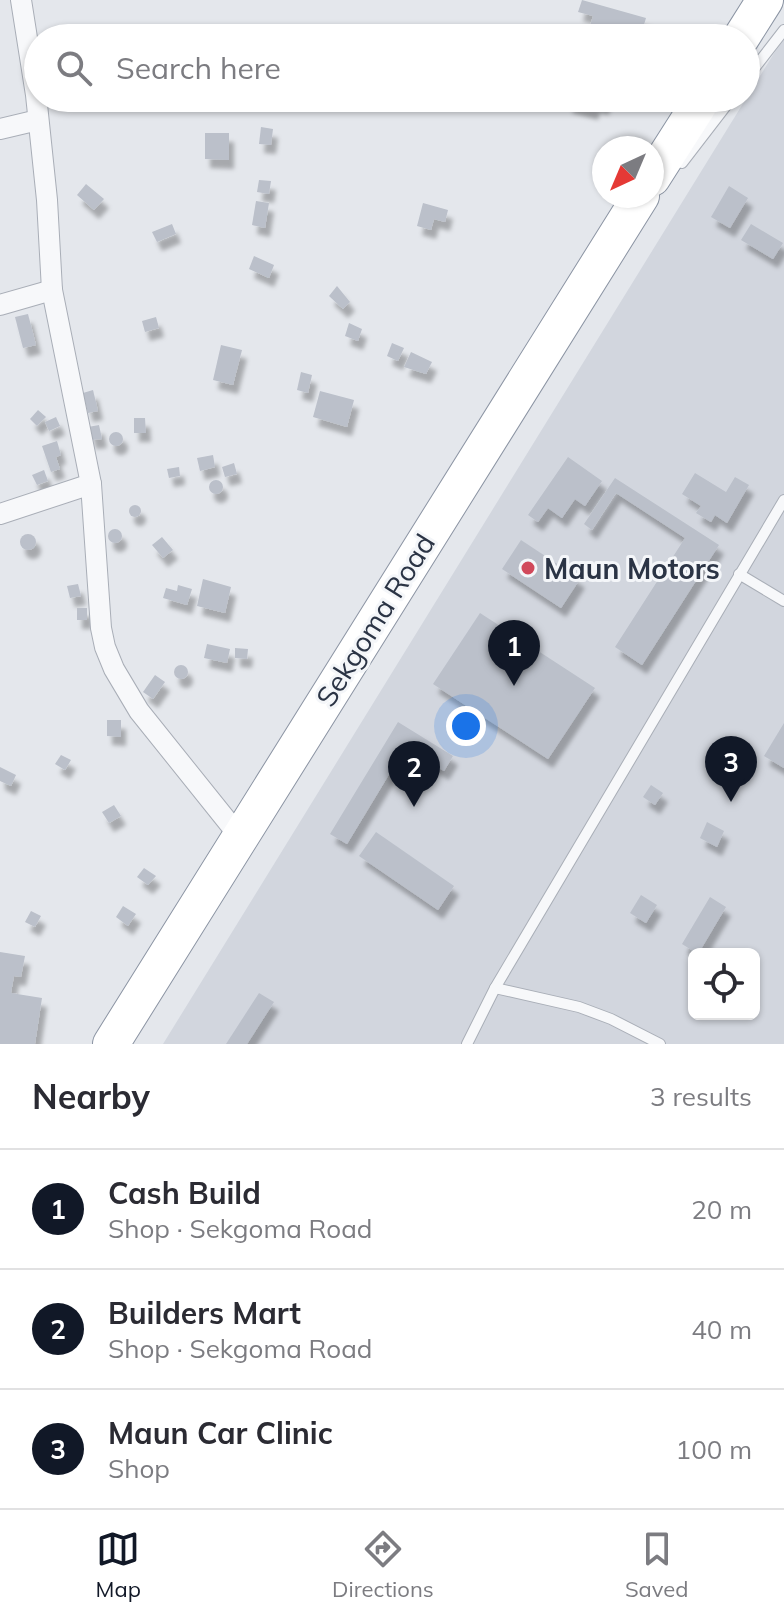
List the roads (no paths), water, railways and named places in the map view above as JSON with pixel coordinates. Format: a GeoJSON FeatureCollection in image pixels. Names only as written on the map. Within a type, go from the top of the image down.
{"type":"FeatureCollection","features":[{"type":"Feature","properties":{"kind":"highway"},"geometry":{"type":"LineString","coordinates":[[750,24],[765,0]]}},
{"type":"Feature","properties":{"kind":"highway","name":"Sekgoma Road"},"geometry":{"type":"LineString","coordinates":[[664,170],[695,112]]}},
{"type":"Feature","properties":{"kind":"highway","name":"Sekgoma Road"},"geometry":{"type":"LineString","coordinates":[[111,1044],[565,315],[640,208]]}},
{"type":"Feature","properties":{"kind":"street"},"geometry":{"type":"LineString","coordinates":[[21,0],[24,24]]}},
{"type":"Feature","properties":{"kind":"street"},"geometry":{"type":"LineString","coordinates":[[37,112],[47,200],[52,290],[91,484],[105,647],[139,711],[240,837]]}},
{"type":"Feature","properties":{"kind":"street"},"geometry":{"type":"LineString","coordinates":[[0,129],[38,120]]}},
{"type":"Feature","properties":{"kind":"street"},"geometry":{"type":"LineString","coordinates":[[0,305],[52,290]]}},
{"type":"Feature","properties":{"kind":"street"},"geometry":{"type":"LineString","coordinates":[[0,514],[91,484]]}},
{"type":"Feature","properties":{"kind":"lane"},"geometry":{"type":"LineString","coordinates":[[760,61],[784,30]]}},
{"type":"Feature","properties":{"kind":"lane"},"geometry":{"type":"LineString","coordinates":[[664,176],[720,112]]}},
{"type":"Feature","properties":{"kind":"lane"},"geometry":{"type":"LineString","coordinates":[[467,1044],[495,988],[784,500]]}},
{"type":"Feature","properties":{"kind":"lane"},"geometry":{"type":"LineString","coordinates":[[739,574],[784,601]]}},
{"type":"Feature","properties":{"kind":"lane"},"geometry":{"type":"LineString","coordinates":[[495,988],[579,1007],[660,1044]]}},
{"type":"Feature","properties":{"kind":"place","name":"Maun Motors"},"geometry":{"type":"Point","coordinates":[528,568]}},
{"type":"Feature","properties":{"kind":"place","name":"Cash Build"},"geometry":{"type":"Point","coordinates":[514,686]}},
{"type":"Feature","properties":{"kind":"place","name":"Maun Car Clinic"},"geometry":{"type":"Point","coordinates":[731,802]}},
{"type":"Feature","properties":{"kind":"place","name":"Builders Mart"},"geometry":{"type":"Point","coordinates":[414,807]}}]}
